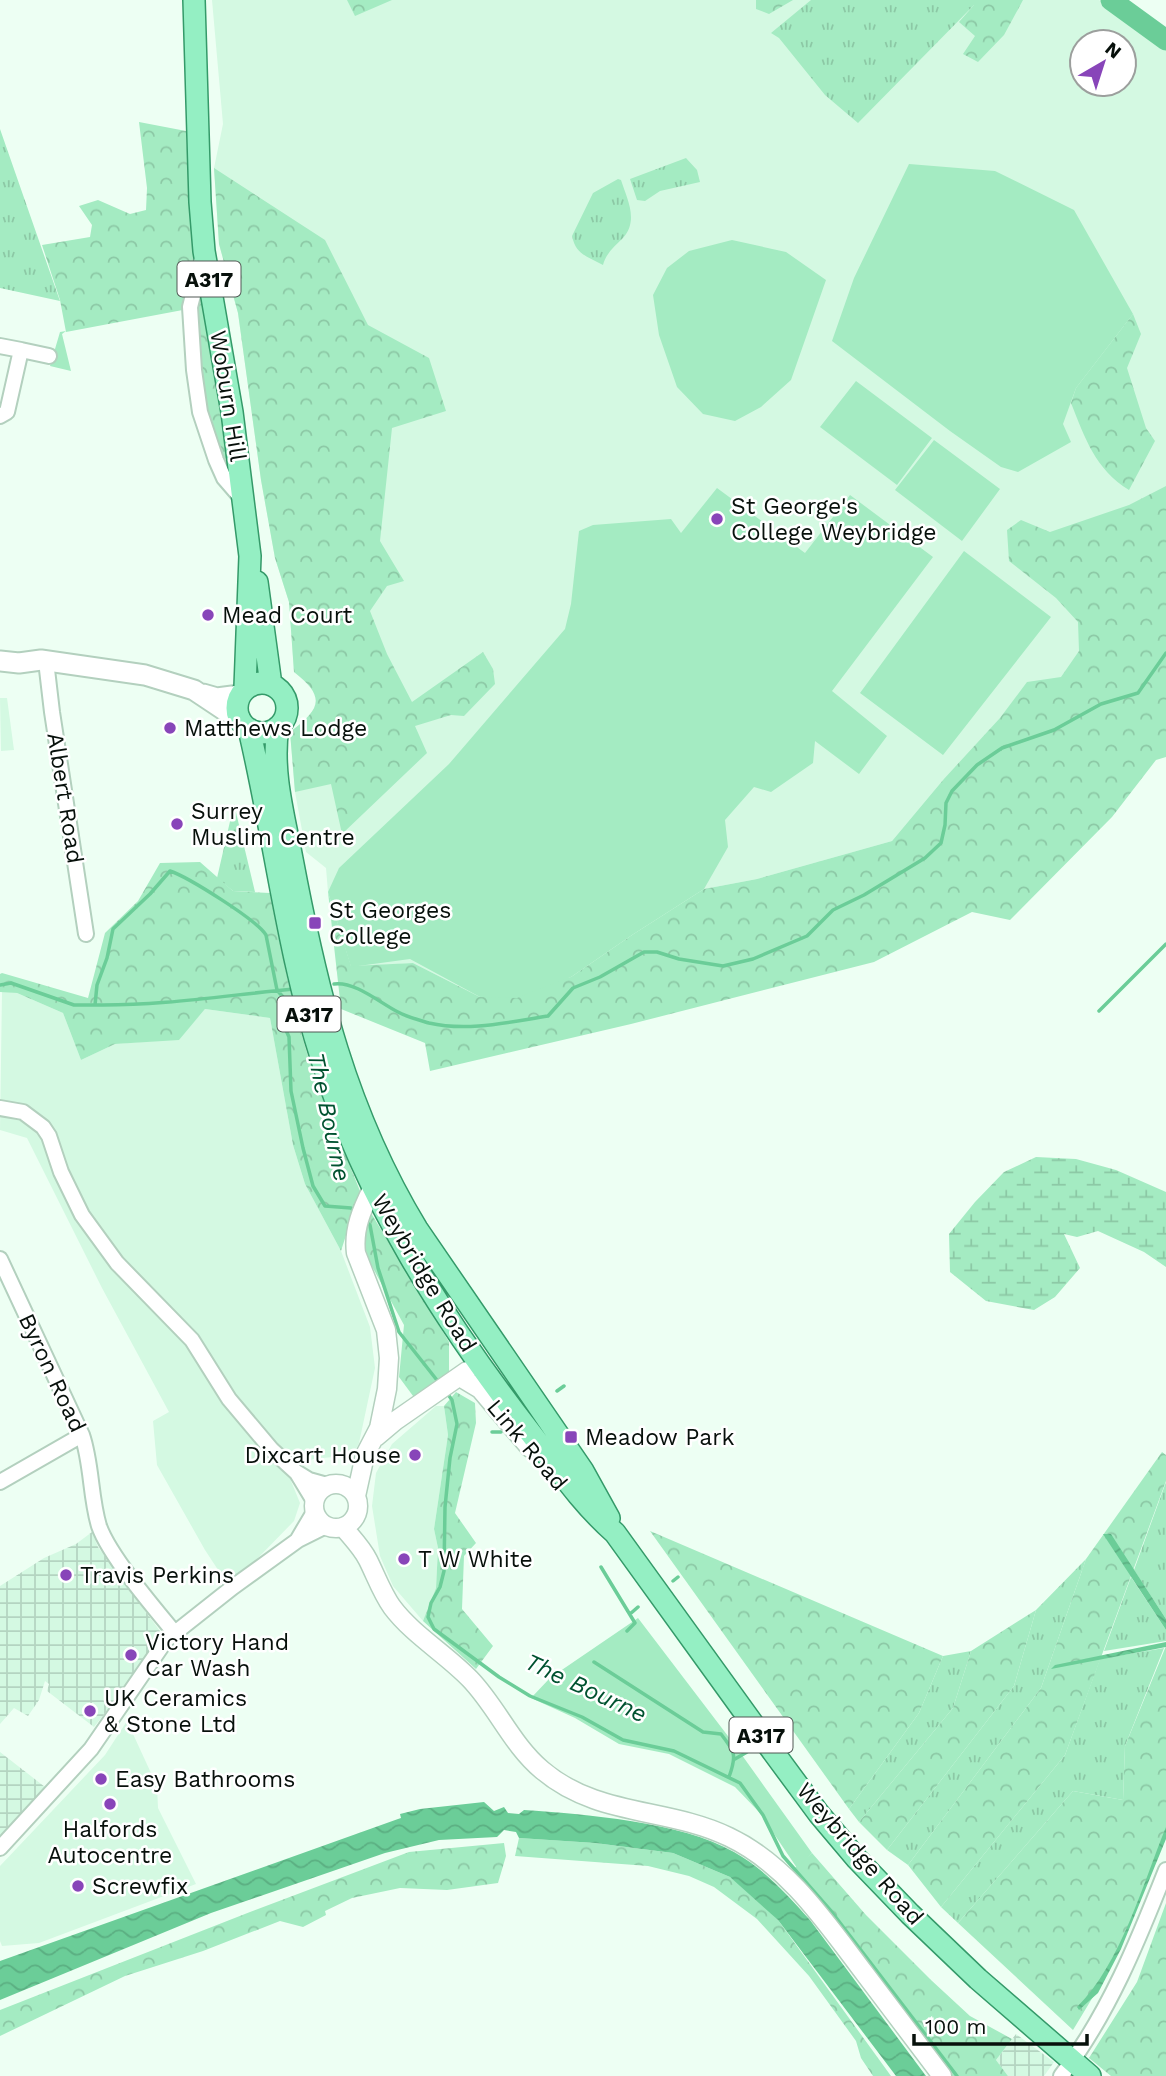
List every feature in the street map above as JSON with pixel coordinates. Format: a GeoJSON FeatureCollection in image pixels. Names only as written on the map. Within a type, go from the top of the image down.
{"type":"FeatureCollection","features":[{"type":"Feature","properties":{"kind":"main road","name":"Woburn Hill"},"geometry":{"type":"LineString","coordinates":[[194,0],[204,251],[232,412],[250,556],[262,608],[271,685]]}},
{"type":"Feature","properties":{"kind":"main road","name":"Woburn Hill"},"geometry":{"type":"LineString","coordinates":[[243,691],[250,556]]}},
{"type":"Feature","properties":{"kind":"main road"},"geometry":{"type":"LineString","coordinates":[[0,648],[20,651],[43,661]]}},
{"type":"Feature","properties":{"kind":"main road"},"geometry":{"type":"LineString","coordinates":[[0,661],[43,661],[145,675],[217,698],[243,691],[258,683],[271,685],[281,693],[287,705],[284,719],[278,727],[262,733],[244,724],[202,694]]}},
{"type":"Feature","properties":{"kind":"main road"},"geometry":{"type":"LineString","coordinates":[[243,691],[238,707],[244,724]]}},
{"type":"Feature","properties":{"kind":"main road","name":"Weybridge Road"},"geometry":{"type":"LineString","coordinates":[[244,724],[308,1011],[339,1108],[373,1187],[434,1297],[478,1363],[594,1514],[615,1533],[774,1753],[857,1859],[1066,2068],[1090,2076]]}},
{"type":"Feature","properties":{"kind":"main road","name":"Weybridge Road"},"geometry":{"type":"LineString","coordinates":[[278,727],[275,750],[279,789],[316,980],[354,1101],[401,1203],[583,1471],[606,1510],[615,1533]]}},
{"type":"Feature","properties":{"kind":"main road"},"geometry":{"type":"LineString","coordinates":[[417,1229],[436,1278],[483,1351],[483,1357],[478,1363]]}},
{"type":"Feature","properties":{"kind":"street","name":"Woburn Hill"},"geometry":{"type":"LineString","coordinates":[[204,251],[190,307],[200,412],[224,478],[243,500]]}},
{"type":"Feature","properties":{"kind":"street"},"geometry":{"type":"LineString","coordinates":[[0,346],[49,356]]}},
{"type":"Feature","properties":{"kind":"street"},"geometry":{"type":"LineString","coordinates":[[0,416],[8,412],[21,350]]}},
{"type":"Feature","properties":{"kind":"street","name":"Albert Road"},"geometry":{"type":"LineString","coordinates":[[43,661],[86,934]]}},
{"type":"Feature","properties":{"kind":"street"},"geometry":{"type":"LineString","coordinates":[[0,1108],[23,1112],[43,1127],[76,1204],[117,1263],[192,1340],[242,1418],[296,1472],[309,1480],[345,1486],[357,1502],[367,1559]]}},
{"type":"Feature","properties":{"kind":"street"},"geometry":{"type":"LineString","coordinates":[[324,1516],[353,1520],[366,1455],[376,1437],[387,1389],[389,1358],[386,1330],[356,1253],[359,1219],[373,1187]]}},
{"type":"Feature","properties":{"kind":"street","name":"Byron Road"},"geometry":{"type":"LineString","coordinates":[[0,1259],[4,1279],[82,1435],[91,1494],[105,1540],[174,1632]]}},
{"type":"Feature","properties":{"kind":"street"},"geometry":{"type":"LineString","coordinates":[[376,1437],[478,1363]]}},
{"type":"Feature","properties":{"kind":"street","name":"Link Road"},"geometry":{"type":"LineString","coordinates":[[448,1385],[480,1389],[579,1506],[594,1514]]}},
{"type":"Feature","properties":{"kind":"street"},"geometry":{"type":"LineString","coordinates":[[0,1482],[82,1435]]}},
{"type":"Feature","properties":{"kind":"street"},"geometry":{"type":"LineString","coordinates":[[324,1516],[319,1491],[366,1455]]}},
{"type":"Feature","properties":{"kind":"street"},"geometry":{"type":"LineString","coordinates":[[296,1472],[324,1516],[367,1559],[391,1605],[402,1619],[471,1679],[527,1756],[567,1788],[594,1801],[710,1828],[747,1847],[784,1877],[815,1908],[942,2076]]}},
{"type":"Feature","properties":{"kind":"street"},"geometry":{"type":"LineString","coordinates":[[0,1848],[91,1749],[154,1656],[174,1632],[298,1540],[324,1516]]}},
{"type":"Feature","properties":{"kind":"street"},"geometry":{"type":"LineString","coordinates":[[1066,2068],[1131,1957],[1166,1870]]}},
{"type":"Feature","properties":{"kind":"shaded area","name":"St George's College Weybridge"},"geometry":{"type":"Polygon","coordinates":[[[212,0],[1099,0],[1137,28],[1068,28],[1068,98],[1138,98],[1138,29],[1166,50],[1166,647],[943,780],[892,841],[757,879],[704,889],[571,977],[480,997],[413,963],[351,967],[328,892],[326,868],[306,852],[295,792],[290,732],[307,719],[316,707],[316,695],[310,685],[294,672],[289,602],[275,558],[261,480],[238,313],[219,244],[214,168],[223,124],[212,0]]]}},
{"type":"Feature","properties":{"kind":"shaded area"},"geometry":{"type":"Polygon","coordinates":[[[0,698],[7,698],[14,750],[1,751],[0,698]]]}},
{"type":"Feature","properties":{"kind":"shaded area"},"geometry":{"type":"Polygon","coordinates":[[[2,991],[17,993],[63,1013],[81,1060],[115,1044],[179,1039],[205,1009],[270,1018],[293,1145],[305,1184],[341,1251],[370,1327],[375,1368],[359,1443],[353,1455],[313,1459],[296,1472],[291,1481],[300,1503],[294,1521],[256,1560],[226,1582],[157,1465],[153,1421],[169,1412],[102,1288],[27,1138],[0,1130],[2,991]]]}},
{"type":"Feature","properties":{"kind":"shaded area"},"geometry":{"type":"Polygon","coordinates":[[[436,1406],[444,1406],[448,1435],[434,1529],[438,1548],[436,1588],[423,1621],[393,1586],[380,1556],[372,1506],[376,1473],[392,1444],[436,1406]]]}},
{"type":"Feature","properties":{"kind":"shaded area"},"geometry":{"type":"Polygon","coordinates":[[[92,1532],[98,1547],[160,1631],[136,1674],[94,1727],[47,1691],[49,1684],[45,1681],[39,1700],[28,1716],[14,1708],[0,1724],[0,1586],[44,1558],[76,1544],[92,1532]]]}},
{"type":"Feature","properties":{"kind":"shaded area"},"geometry":{"type":"Polygon","coordinates":[[[127,1721],[157,1786],[158,1808],[196,1884],[39,1943],[2,1946],[0,1866],[105,1755],[127,1721]]]}},
{"type":"Feature","properties":{"kind":"shaded area"},"geometry":{"type":"Polygon","coordinates":[[[0,1752],[45,1787],[0,1836],[0,1752]]]}},
{"type":"Feature","properties":{"kind":"shaded area"},"geometry":{"type":"Polygon","coordinates":[[[1016,2034],[1054,2062],[1044,2076],[1008,2076],[996,2060],[1016,2034]]]}},
{"type":"Feature","properties":{"kind":"green space"},"geometry":{"type":"Polygon","coordinates":[[[347,0],[392,0],[355,16],[347,0]]]}},
{"type":"Feature","properties":{"kind":"green space"},"geometry":{"type":"Polygon","coordinates":[[[756,0],[793,0],[769,14],[756,9],[756,0]]]}},
{"type":"Feature","properties":{"kind":"green space"},"geometry":{"type":"Polygon","coordinates":[[[811,0],[974,0],[974,5],[858,123],[825,95],[779,38],[771,33],[811,0]]]}},
{"type":"Feature","properties":{"kind":"green space"},"geometry":{"type":"Polygon","coordinates":[[[974,0],[1023,0],[1004,35],[978,62],[963,54],[975,36],[959,22],[974,5],[974,0]]]}},
{"type":"Feature","properties":{"kind":"green space"},"geometry":{"type":"Polygon","coordinates":[[[139,122],[186,131],[195,257],[234,450],[226,459],[218,448],[206,411],[188,309],[66,332],[60,300],[42,245],[90,237],[92,225],[79,206],[98,200],[130,214],[146,210],[147,188],[139,122]]]}},
{"type":"Feature","properties":{"kind":"green space"},"geometry":{"type":"Polygon","coordinates":[[[0,129],[60,301],[0,288],[0,129]]]}},
{"type":"Feature","properties":{"kind":"green space"},"geometry":{"type":"Polygon","coordinates":[[[686,158],[697,170],[700,182],[660,191],[645,201],[637,200],[630,179],[686,158]]]}},
{"type":"Feature","properties":{"kind":"green space"},"geometry":{"type":"Polygon","coordinates":[[[909,164],[995,171],[1074,210],[1133,314],[1076,388],[1063,424],[1071,442],[1018,472],[1001,467],[832,341],[854,278],[909,164]]]}},
{"type":"Feature","properties":{"kind":"green space"},"geometry":{"type":"Polygon","coordinates":[[[214,168],[325,240],[368,325],[429,358],[446,411],[392,428],[380,541],[404,581],[387,586],[370,611],[387,654],[412,702],[483,652],[493,669],[495,684],[464,716],[451,715],[415,726],[427,753],[342,834],[331,784],[295,792],[290,732],[308,716],[316,703],[311,689],[294,672],[289,602],[275,558],[261,480],[238,313],[219,244],[214,168]]]}},
{"type":"Feature","properties":{"kind":"green space"},"geometry":{"type":"Polygon","coordinates":[[[618,179],[621,180],[628,202],[630,224],[628,231],[609,253],[603,265],[579,251],[572,236],[593,193],[618,179]]]}},
{"type":"Feature","properties":{"kind":"green space"},"geometry":{"type":"Polygon","coordinates":[[[732,240],[786,252],[826,280],[791,380],[761,407],[735,421],[703,414],[677,387],[659,335],[653,295],[667,268],[689,251],[732,240]]]}},
{"type":"Feature","properties":{"kind":"green space"},"geometry":{"type":"Polygon","coordinates":[[[1133,314],[1141,334],[1127,368],[1146,428],[1155,441],[1129,490],[1117,482],[1092,452],[1071,403],[1076,388],[1133,314]]]}},
{"type":"Feature","properties":{"kind":"green space"},"geometry":{"type":"Polygon","coordinates":[[[66,331],[62,334],[71,371],[50,366],[60,332],[66,331]]]}},
{"type":"Feature","properties":{"kind":"green space"},"geometry":{"type":"Polygon","coordinates":[[[856,381],[932,438],[897,485],[820,427],[856,381]]]}},
{"type":"Feature","properties":{"kind":"green space"},"geometry":{"type":"Polygon","coordinates":[[[934,440],[1000,489],[962,541],[895,490],[934,440]]]}},
{"type":"Feature","properties":{"kind":"green space"},"geometry":{"type":"Polygon","coordinates":[[[1166,486],[1166,757],[1156,760],[1112,817],[1010,920],[972,912],[874,962],[631,1024],[430,1071],[425,1043],[341,1009],[328,892],[351,966],[413,963],[480,997],[571,977],[704,889],[757,879],[892,841],[1000,718],[1027,682],[1061,677],[1079,651],[1078,622],[1056,598],[1009,561],[1007,530],[1021,520],[1050,532],[1129,505],[1166,486]]]}},
{"type":"Feature","properties":{"kind":"green space"},"geometry":{"type":"Polygon","coordinates":[[[717,488],[805,553],[850,495],[933,557],[832,691],[887,736],[859,774],[815,741],[813,763],[771,792],[754,787],[725,820],[728,847],[704,889],[571,977],[517,998],[480,997],[410,959],[351,967],[328,892],[339,868],[449,764],[565,629],[571,604],[579,531],[593,525],[671,519],[681,533],[717,488]]]}},
{"type":"Feature","properties":{"kind":"green space"},"geometry":{"type":"Polygon","coordinates":[[[964,551],[1051,617],[943,755],[860,693],[964,551]]]}},
{"type":"Feature","properties":{"kind":"green space"},"geometry":{"type":"Polygon","coordinates":[[[234,804],[255,892],[233,891],[217,878],[234,804]]]}},
{"type":"Feature","properties":{"kind":"green space"},"geometry":{"type":"Polygon","coordinates":[[[200,862],[233,891],[270,893],[285,968],[311,1067],[360,1191],[341,1251],[305,1184],[293,1145],[270,1018],[205,1009],[179,1040],[115,1044],[81,1060],[63,1013],[17,993],[0,992],[2,973],[88,998],[105,933],[138,901],[160,863],[200,862]]]}},
{"type":"Feature","properties":{"kind":"green space"},"geometry":{"type":"Polygon","coordinates":[[[1036,1157],[1076,1159],[1116,1170],[1166,1192],[1166,1267],[1144,1252],[1098,1231],[1077,1237],[1064,1234],[1080,1268],[1055,1297],[1034,1310],[986,1301],[950,1272],[949,1234],[1004,1172],[1036,1157]]]}},
{"type":"Feature","properties":{"kind":"green space"},"geometry":{"type":"Polygon","coordinates":[[[371,1213],[449,1342],[449,1377],[416,1400],[399,1377],[404,1325],[368,1259],[363,1238],[371,1213]]]}},
{"type":"Feature","properties":{"kind":"green space"},"geometry":{"type":"Polygon","coordinates":[[[456,1392],[475,1403],[476,1423],[455,1513],[476,1543],[464,1556],[462,1609],[493,1646],[476,1669],[423,1621],[436,1588],[438,1548],[434,1529],[448,1435],[444,1406],[456,1392]]]}},
{"type":"Feature","properties":{"kind":"green space"},"geometry":{"type":"Polygon","coordinates":[[[1162,1452],[1166,1455],[1166,1481],[1065,1755],[941,1907],[908,1865],[1041,1688],[1086,1559],[1162,1452]]]}},
{"type":"Feature","properties":{"kind":"green space"},"geometry":{"type":"Polygon","coordinates":[[[1166,1482],[1166,1619],[1134,1570],[1166,1482]]]}},
{"type":"Feature","properties":{"kind":"green space"},"geometry":{"type":"Polygon","coordinates":[[[650,1531],[943,1656],[919,1713],[849,1809],[650,1531]]]}},
{"type":"Feature","properties":{"kind":"green space"},"geometry":{"type":"Polygon","coordinates":[[[1086,1559],[1041,1688],[908,1865],[887,1850],[1014,1686],[1036,1610],[1086,1559]]]}},
{"type":"Feature","properties":{"kind":"green space"},"geometry":{"type":"Polygon","coordinates":[[[1131,1577],[1166,1630],[1166,1641],[1104,1651],[1131,1577]]]}},
{"type":"Feature","properties":{"kind":"green space"},"geometry":{"type":"Polygon","coordinates":[[[1036,1610],[1014,1686],[887,1850],[859,1822],[953,1708],[971,1651],[1036,1610]]]}},
{"type":"Feature","properties":{"kind":"green space"},"geometry":{"type":"Polygon","coordinates":[[[638,1618],[734,1744],[812,1853],[797,1868],[760,1813],[735,1787],[669,1754],[619,1744],[575,1718],[531,1698],[550,1678],[638,1618]]]}},
{"type":"Feature","properties":{"kind":"green space"},"geometry":{"type":"Polygon","coordinates":[[[1166,1646],[1166,1836],[1111,1967],[1073,2030],[958,1923],[1073,1791],[1123,1800],[1125,1746],[1166,1646]]]}},
{"type":"Feature","properties":{"kind":"green space"},"geometry":{"type":"Polygon","coordinates":[[[1164,1648],[1125,1746],[1123,1800],[1073,1791],[958,1923],[941,1907],[1065,1755],[1100,1659],[1164,1648]]]}},
{"type":"Feature","properties":{"kind":"green space"},"geometry":{"type":"Polygon","coordinates":[[[971,1651],[953,1708],[859,1822],[849,1809],[919,1713],[943,1656],[971,1651]]]}},
{"type":"Feature","properties":{"kind":"green space"},"geometry":{"type":"Polygon","coordinates":[[[519,1838],[595,1843],[673,1853],[730,1877],[755,1895],[778,1920],[891,2076],[873,2076],[861,2058],[856,2041],[809,1976],[757,1919],[714,1887],[689,1876],[648,1866],[515,1856],[519,1838]]]}},
{"type":"Feature","properties":{"kind":"green space"},"geometry":{"type":"Polygon","coordinates":[[[504,1843],[506,1856],[498,1883],[447,1890],[400,1888],[352,1898],[325,1911],[326,1915],[303,1927],[280,1921],[203,1951],[125,1976],[0,2036],[0,2010],[250,1912],[409,1852],[504,1843]]]}},
{"type":"Feature","properties":{"kind":"green space"},"geometry":{"type":"Polygon","coordinates":[[[812,1853],[866,1915],[931,1980],[970,2016],[1012,2039],[996,2060],[1008,2076],[951,2076],[891,1996],[790,1872],[812,1853]]]}},
{"type":"Feature","properties":{"kind":"green space"},"geometry":{"type":"Polygon","coordinates":[[[1166,1903],[1166,2076],[1111,2076],[1089,2058],[1137,1982],[1166,1903]]]}},
{"type":"Feature","properties":{"kind":"water"},"geometry":{"type":"Polygon","coordinates":[[[1103,1534],[1111,1534],[1166,1619],[1166,1630],[1103,1534]]]}},
{"type":"Feature","properties":{"kind":"water"},"geometry":{"type":"Polygon","coordinates":[[[1166,1642],[1166,1647],[1051,1669],[1055,1665],[1166,1642]]]}},
{"type":"Feature","properties":{"kind":"water"},"geometry":{"type":"Polygon","coordinates":[[[484,1802],[494,1811],[504,1807],[508,1813],[519,1814],[524,1810],[575,1814],[661,1827],[713,1842],[745,1858],[774,1882],[810,1920],[926,2076],[896,2076],[778,1920],[730,1877],[673,1853],[595,1843],[519,1838],[516,1832],[504,1830],[497,1837],[439,1840],[385,1853],[211,1913],[0,2000],[0,1961],[401,1818],[400,1814],[420,1809],[484,1802]]]}},
{"type":"Feature","properties":{"kind":"water"},"geometry":{"type":"Polygon","coordinates":[[[1166,1827],[1166,1839],[1121,1949],[1098,1993],[1079,2010],[1077,2007],[1093,1989],[1118,1946],[1166,1827]]]}},
{"type":"Feature","properties":{"kind":"waterway","name":"The Bourne"},"geometry":{"type":"LineString","coordinates":[[1111,0],[1166,40]]}},
{"type":"Feature","properties":{"kind":"waterway"},"geometry":{"type":"LineString","coordinates":[[334,984],[359,989],[417,1020],[459,1027],[548,1016],[573,988],[600,977],[644,952],[657,952],[679,959],[723,966],[753,959],[807,936],[833,910],[864,895],[925,858],[941,843],[946,803],[952,791],[977,765],[1002,748],[1054,730],[1101,704],[1138,693],[1166,653]]}},
{"type":"Feature","properties":{"kind":"waterway","name":"The Bourne"},"geometry":{"type":"LineString","coordinates":[[0,985],[11,983],[74,1005],[95,1005],[97,985],[107,958],[113,929],[170,871],[221,900],[266,935],[277,990],[283,997],[282,1021],[289,1037],[291,1091],[313,1186],[325,1206],[351,1208],[356,1213]]}},
{"type":"Feature","properties":{"kind":"waterway"},"geometry":{"type":"LineString","coordinates":[[1099,1011],[1166,944]]}},
{"type":"Feature","properties":{"kind":"waterway"},"geometry":{"type":"LineString","coordinates":[[95,1005],[170,1002],[294,989]]}},
{"type":"Feature","properties":{"kind":"waterway","name":"The Bourne"},"geometry":{"type":"LineString","coordinates":[[364,1220],[370,1225],[378,1268],[399,1332],[440,1384]]}},
{"type":"Feature","properties":{"kind":"waterway"},"geometry":{"type":"LineString","coordinates":[[557,1391],[564,1386]]}},
{"type":"Feature","properties":{"kind":"waterway","name":"The Bourne"},"geometry":{"type":"LineString","coordinates":[[447,1393],[452,1400],[457,1424],[445,1507],[444,1571],[428,1617],[434,1629],[499,1677],[530,1696],[582,1717],[623,1740],[674,1751],[740,1783],[763,1815],[783,1856],[831,1911],[957,2076]]}},
{"type":"Feature","properties":{"kind":"waterway"},"geometry":{"type":"LineString","coordinates":[[492,1432],[501,1432]]}},
{"type":"Feature","properties":{"kind":"waterway"},"geometry":{"type":"LineString","coordinates":[[601,1567],[635,1623],[627,1631]]}},
{"type":"Feature","properties":{"kind":"waterway"},"geometry":{"type":"LineString","coordinates":[[673,1581],[678,1577]]}},
{"type":"Feature","properties":{"kind":"waterway"},"geometry":{"type":"LineString","coordinates":[[630,1614],[638,1607]]}},
{"type":"Feature","properties":{"kind":"waterway"},"geometry":{"type":"LineString","coordinates":[[594,1662],[703,1732],[721,1734],[733,1754],[729,1777]]}},
{"type":"Feature","properties":{"kind":"waterway"},"geometry":{"type":"LineString","coordinates":[[779,1727],[784,1723]]}},
{"type":"Feature","properties":{"kind":"waterway"},"geometry":{"type":"LineString","coordinates":[[735,1759],[747,1752]]}},
{"type":"Feature","properties":{"kind":"place","name":"St George's College Weybridge"},"geometry":{"type":"Point","coordinates":[717,519]}},
{"type":"Feature","properties":{"kind":"place","name":"Mead Court"},"geometry":{"type":"Point","coordinates":[208,615]}},
{"type":"Feature","properties":{"kind":"place","name":"Matthews Lodge"},"geometry":{"type":"Point","coordinates":[170,728]}},
{"type":"Feature","properties":{"kind":"place","name":"Surrey Muslim Centre"},"geometry":{"type":"Point","coordinates":[177,824]}},
{"type":"Feature","properties":{"kind":"place","name":"St Georges College"},"geometry":{"type":"Point","coordinates":[315,923]}},
{"type":"Feature","properties":{"kind":"place","name":"Meadow Park"},"geometry":{"type":"Point","coordinates":[571,1437]}},
{"type":"Feature","properties":{"kind":"place","name":"Dixcart House"},"geometry":{"type":"Point","coordinates":[415,1455]}},
{"type":"Feature","properties":{"kind":"place","name":"T W White"},"geometry":{"type":"Point","coordinates":[404,1559]}},
{"type":"Feature","properties":{"kind":"place","name":"Travis Perkins"},"geometry":{"type":"Point","coordinates":[66,1575]}},
{"type":"Feature","properties":{"kind":"place","name":"Victory Hand Car Wash"},"geometry":{"type":"Point","coordinates":[131,1655]}},
{"type":"Feature","properties":{"kind":"place","name":"UK Ceramics & Stone Ltd"},"geometry":{"type":"Point","coordinates":[90,1711]}},
{"type":"Feature","properties":{"kind":"place","name":"Easy Bathrooms"},"geometry":{"type":"Point","coordinates":[101,1779]}},
{"type":"Feature","properties":{"kind":"place","name":"Halfords Autocentre"},"geometry":{"type":"Point","coordinates":[110,1804]}},
{"type":"Feature","properties":{"kind":"place","name":"Screwfix"},"geometry":{"type":"Point","coordinates":[78,1886]}}]}
